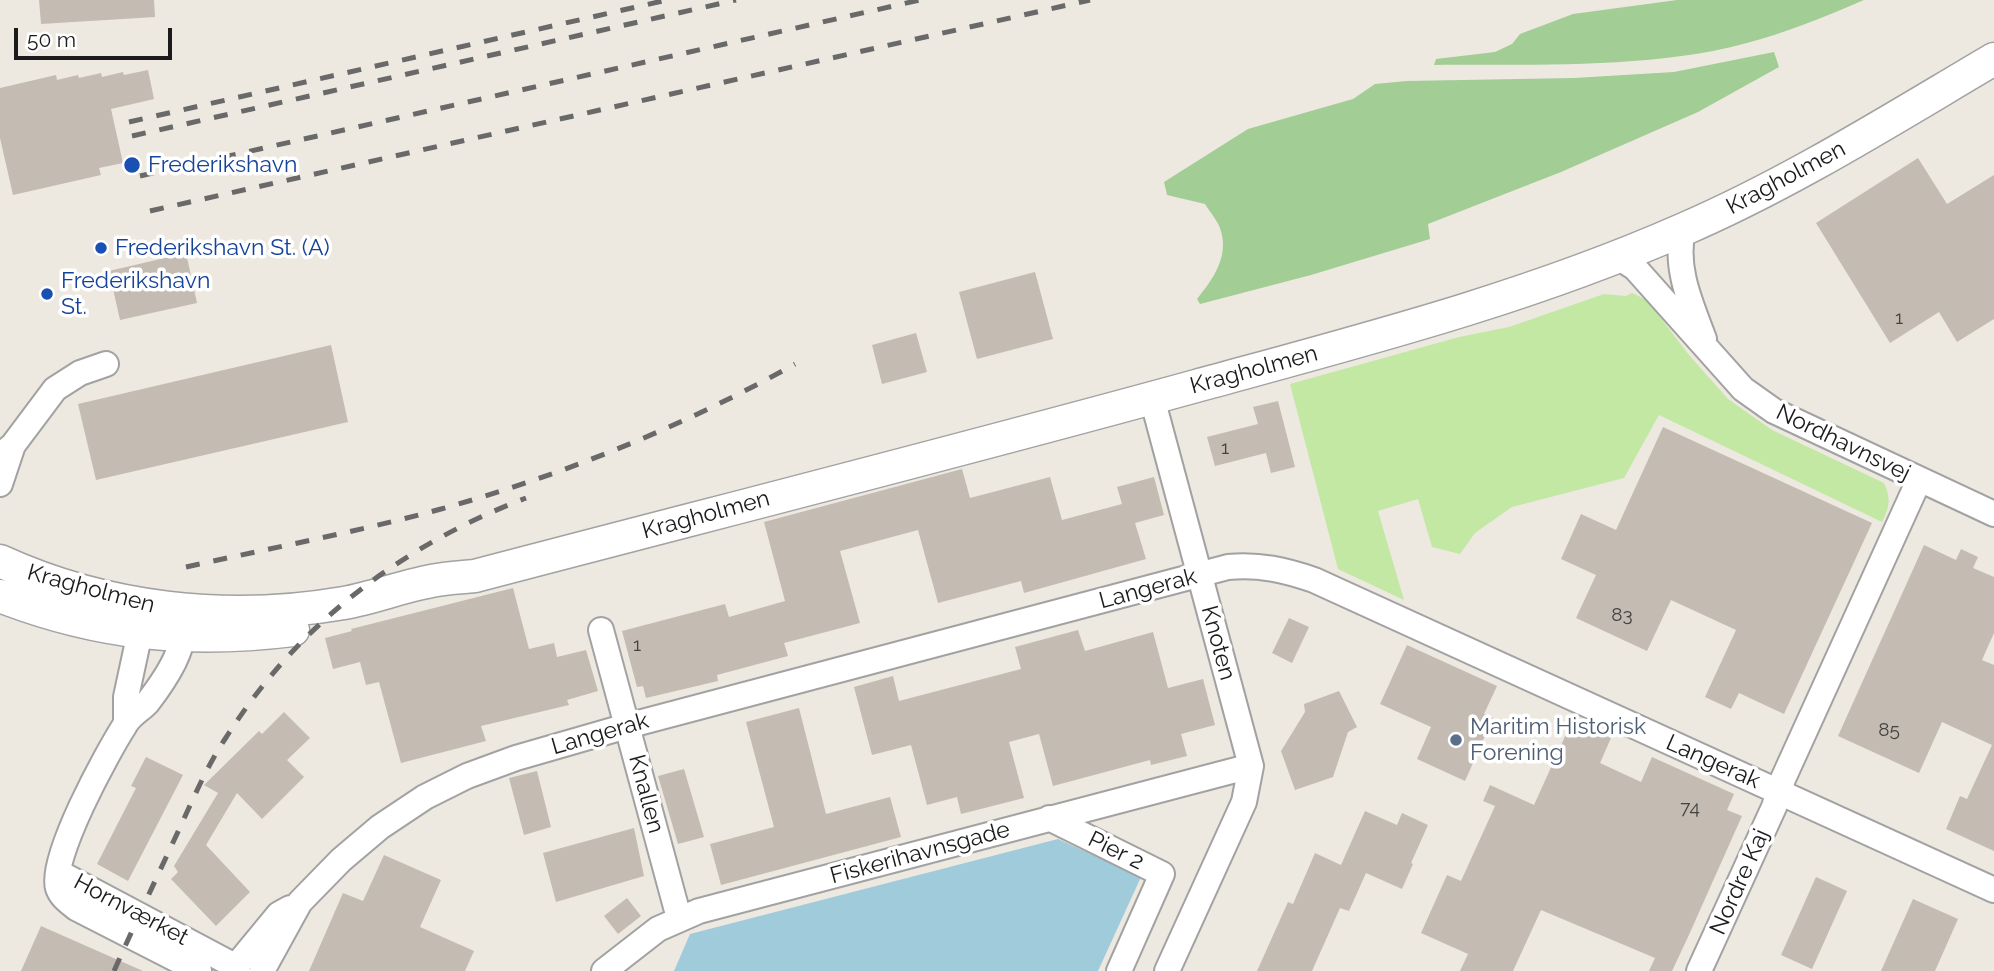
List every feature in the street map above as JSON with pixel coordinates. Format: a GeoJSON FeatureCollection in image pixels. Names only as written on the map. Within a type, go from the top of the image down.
{"type":"FeatureCollection","features":[{"type":"Feature","properties":{"kind":"street","name":"Kragholmen"},"geometry":{"type":"LineString","coordinates":[[0,561],[84,592],[161,608],[273,611],[342,603],[436,580],[475,576],[1152,398],[1448,317],[1542,286],[1683,230],[1781,184],[1994,59]]}},
{"type":"Feature","properties":{"kind":"street","name":"Nordhavnsvej"},"geometry":{"type":"LineString","coordinates":[[1683,230],[1678,249],[1686,290],[1708,350]]}},
{"type":"Feature","properties":{"kind":"street","name":"Nordhavnsvej"},"geometry":{"type":"LineString","coordinates":[[1618,257],[1635,268],[1743,389],[1774,411],[1994,514]]}},
{"type":"Feature","properties":{"kind":"street"},"geometry":{"type":"LineString","coordinates":[[0,484],[7,451],[55,389],[80,373],[106,364]]}},
{"type":"Feature","properties":{"kind":"street","name":"Knoten"},"geometry":{"type":"LineString","coordinates":[[1152,398],[1251,766]]}},
{"type":"Feature","properties":{"kind":"street","name":"Nordre Kaj"},"geometry":{"type":"LineString","coordinates":[[1699,971],[1919,480]]}},
{"type":"Feature","properties":{"kind":"street","name":"Langerak"},"geometry":{"type":"LineString","coordinates":[[262,971],[300,902],[341,860],[380,827],[425,797],[467,776],[516,758],[627,726],[1228,567],[1248,565],[1293,573],[1314,580],[1994,890]]}},
{"type":"Feature","properties":{"kind":"street","name":"Kragholmen"},"geometry":{"type":"LineString","coordinates":[[0,596],[64,618],[105,628],[182,636],[261,634],[316,627],[441,592],[475,576]]}},
{"type":"Feature","properties":{"kind":"street"},"geometry":{"type":"LineString","coordinates":[[139,632],[161,608],[182,636]]}},
{"type":"Feature","properties":{"kind":"street","name":"Knallen"},"geometry":{"type":"LineString","coordinates":[[601,630],[679,918]]}},
{"type":"Feature","properties":{"kind":"street","name":"Hornværket"},"geometry":{"type":"LineString","coordinates":[[126,722],[126,697],[139,632]]}},
{"type":"Feature","properties":{"kind":"street","name":"Hornværket"},"geometry":{"type":"LineString","coordinates":[[182,636],[178,656],[147,702],[126,722],[67,835],[60,856],[57,886],[64,898],[76,908],[199,971]]}},
{"type":"Feature","properties":{"kind":"street"},"geometry":{"type":"LineString","coordinates":[[1167,971],[1244,802],[1251,766]]}},
{"type":"Feature","properties":{"kind":"street","name":"Fiskerihavnsgade"},"geometry":{"type":"LineString","coordinates":[[604,971],[658,929],[699,911],[1251,766]]}},
{"type":"Feature","properties":{"kind":"street","name":"Pier 2"},"geometry":{"type":"LineString","coordinates":[[1049,818],[1162,874],[1119,971]]}},
{"type":"Feature","properties":{"kind":"street","name":"Hornværket"},"geometry":{"type":"LineString","coordinates":[[58,872],[235,969]]}},
{"type":"Feature","properties":{"kind":"street","name":"Langerak"},"geometry":{"type":"LineString","coordinates":[[235,969],[279,914],[300,902]]}},
{"type":"Feature","properties":{"kind":"green space"},"geometry":{"type":"Polygon","coordinates":[[[1677,0],[1864,0],[1774,35],[1707,52],[1669,58],[1590,64],[1434,65],[1436,59],[1495,52],[1512,44],[1520,34],[1573,14],[1677,0]]]}},
{"type":"Feature","properties":{"kind":"green space"},"geometry":{"type":"Polygon","coordinates":[[[1774,52],[1779,67],[1698,112],[1561,172],[1428,224],[1430,239],[1311,275],[1200,304],[1197,299],[1218,266],[1223,238],[1205,204],[1167,195],[1164,182],[1248,129],[1353,99],[1375,84],[1674,72],[1774,52]]]}},
{"type":"Feature","properties":{"kind":"green space"},"geometry":{"type":"Polygon","coordinates":[[[1632,293],[1647,300],[1689,355],[1728,399],[1772,430],[1884,483],[1889,503],[1882,522],[1659,415],[1624,478],[1512,507],[1475,533],[1460,554],[1432,547],[1418,499],[1378,511],[1404,600],[1338,569],[1290,384],[1459,337],[1509,327],[1604,294],[1626,296],[1632,293]]]}},
{"type":"Feature","properties":{"kind":"water"},"geometry":{"type":"Polygon","coordinates":[[[1058,839],[1141,877],[1098,971],[674,971],[690,934],[1058,839]]]}},
{"type":"Feature","properties":{"kind":"building"},"geometry":{"type":"Polygon","coordinates":[[[39,0],[154,0],[155,17],[41,24],[39,0]]]}},
{"type":"Feature","properties":{"kind":"building"},"geometry":{"type":"Polygon","coordinates":[[[148,70],[154,99],[111,109],[123,163],[99,168],[101,175],[13,195],[0,138],[0,88],[56,75],[57,80],[78,75],[79,78],[101,73],[102,77],[148,70]]]}},
{"type":"Feature","properties":{"kind":"building"},"geometry":{"type":"Polygon","coordinates":[[[1918,158],[1947,204],[1994,175],[1994,319],[1957,342],[1939,312],[1890,343],[1816,223],[1918,158]]]}},
{"type":"Feature","properties":{"kind":"building"},"geometry":{"type":"Polygon","coordinates":[[[186,253],[197,303],[120,320],[109,271],[186,253]]]}},
{"type":"Feature","properties":{"kind":"building"},"geometry":{"type":"Polygon","coordinates":[[[1035,272],[1053,339],[977,359],[959,292],[1035,272]]]}},
{"type":"Feature","properties":{"kind":"building"},"geometry":{"type":"Polygon","coordinates":[[[916,333],[927,372],[882,384],[872,345],[916,333]]]}},
{"type":"Feature","properties":{"kind":"building"},"geometry":{"type":"Polygon","coordinates":[[[331,345],[348,422],[96,480],[78,404],[331,345]]]}},
{"type":"Feature","properties":{"kind":"building"},"geometry":{"type":"Polygon","coordinates":[[[1278,401],[1295,467],[1271,473],[1266,453],[1215,466],[1207,437],[1258,424],[1253,407],[1278,401]]]}},
{"type":"Feature","properties":{"kind":"building"},"geometry":{"type":"Polygon","coordinates":[[[1663,427],[1872,523],[1784,714],[1739,693],[1731,709],[1705,697],[1736,630],[1671,600],[1647,651],[1576,618],[1596,575],[1561,559],[1581,514],[1616,530],[1663,427]]]}},
{"type":"Feature","properties":{"kind":"building"},"geometry":{"type":"Polygon","coordinates":[[[962,469],[970,498],[1050,477],[1062,520],[1122,504],[1117,487],[1154,477],[1164,515],[1135,523],[1146,559],[1024,593],[1021,581],[938,603],[918,530],[840,551],[860,623],[784,643],[788,656],[717,675],[718,681],[646,698],[643,686],[637,687],[622,631],[725,604],[729,617],[785,601],[764,522],[962,469]]]}},
{"type":"Feature","properties":{"kind":"building"},"geometry":{"type":"Polygon","coordinates":[[[1924,545],[1956,560],[1961,549],[1978,557],[1973,568],[1994,577],[1994,633],[1982,660],[1994,665],[1994,851],[1946,829],[1960,796],[1967,799],[1992,745],[1942,722],[1919,773],[1838,736],[1924,545]]]}},
{"type":"Feature","properties":{"kind":"building"},"geometry":{"type":"Polygon","coordinates":[[[513,588],[529,649],[554,643],[557,657],[586,650],[598,691],[567,700],[569,705],[481,726],[486,741],[401,763],[379,682],[366,685],[360,662],[333,669],[325,638],[513,588]]]}},
{"type":"Feature","properties":{"kind":"building"},"geometry":{"type":"Polygon","coordinates":[[[1289,618],[1309,627],[1292,663],[1272,653],[1289,618]]]}},
{"type":"Feature","properties":{"kind":"building"},"geometry":{"type":"Polygon","coordinates":[[[1078,630],[1085,651],[1153,632],[1168,688],[1203,679],[1215,725],[1181,734],[1187,756],[1151,765],[1150,760],[1053,786],[1039,734],[1009,742],[1024,798],[961,814],[957,797],[927,805],[911,745],[872,755],[854,687],[893,676],[899,701],[1021,669],[1015,647],[1078,630]]]}},
{"type":"Feature","properties":{"kind":"building"},"geometry":{"type":"Polygon","coordinates":[[[1407,645],[1497,686],[1484,714],[1493,718],[1465,781],[1417,759],[1431,727],[1380,704],[1407,645]]]}},
{"type":"Feature","properties":{"kind":"building"},"geometry":{"type":"Polygon","coordinates":[[[1339,691],[1357,727],[1348,732],[1333,777],[1295,790],[1281,751],[1305,712],[1304,704],[1339,691]]]}},
{"type":"Feature","properties":{"kind":"building"},"geometry":{"type":"Polygon","coordinates":[[[799,708],[826,814],[890,797],[901,837],[721,885],[710,844],[774,827],[746,722],[799,708]]]}},
{"type":"Feature","properties":{"kind":"building"},"geometry":{"type":"Polygon","coordinates":[[[284,712],[310,738],[287,760],[304,777],[262,819],[237,793],[206,845],[250,892],[216,926],[171,879],[178,872],[174,866],[218,793],[204,785],[259,731],[262,734],[284,712]]]}},
{"type":"Feature","properties":{"kind":"building"},"geometry":{"type":"Polygon","coordinates":[[[1572,721],[1611,738],[1600,763],[1641,782],[1652,757],[1734,794],[1727,810],[1742,816],[1688,937],[1672,971],[1649,971],[1655,958],[1541,910],[1513,971],[1460,971],[1468,954],[1421,933],[1447,875],[1461,881],[1495,806],[1483,801],[1490,785],[1534,805],[1572,721]]]}},
{"type":"Feature","properties":{"kind":"building"},"geometry":{"type":"Polygon","coordinates":[[[146,757],[183,775],[128,881],[97,864],[136,788],[131,786],[146,757]]]}},
{"type":"Feature","properties":{"kind":"building"},"geometry":{"type":"Polygon","coordinates":[[[684,769],[704,837],[678,844],[658,776],[684,769]]]}},
{"type":"Feature","properties":{"kind":"building"},"geometry":{"type":"Polygon","coordinates":[[[537,771],[551,827],[524,835],[509,778],[537,771]]]}},
{"type":"Feature","properties":{"kind":"building"},"geometry":{"type":"Polygon","coordinates":[[[1365,811],[1397,825],[1402,813],[1428,825],[1402,889],[1366,873],[1349,911],[1340,908],[1312,971],[1257,971],[1288,902],[1293,904],[1315,853],[1341,865],[1365,811]]]}},
{"type":"Feature","properties":{"kind":"building"},"geometry":{"type":"Polygon","coordinates":[[[634,828],[644,876],[556,902],[543,853],[634,828]]]}},
{"type":"Feature","properties":{"kind":"building"},"geometry":{"type":"Polygon","coordinates":[[[384,855],[441,880],[420,927],[474,951],[465,971],[309,971],[343,893],[363,901],[384,855]]]}},
{"type":"Feature","properties":{"kind":"building"},"geometry":{"type":"Polygon","coordinates":[[[1816,877],[1847,891],[1812,969],[1781,955],[1816,877]]]}},
{"type":"Feature","properties":{"kind":"building"},"geometry":{"type":"Polygon","coordinates":[[[627,898],[641,916],[618,934],[604,916],[627,898]]]}},
{"type":"Feature","properties":{"kind":"building"},"geometry":{"type":"Polygon","coordinates":[[[1913,899],[1958,919],[1935,971],[1881,971],[1913,899]]]}},
{"type":"Feature","properties":{"kind":"building"},"geometry":{"type":"Polygon","coordinates":[[[41,926],[143,971],[21,971],[41,926]]]}},
{"type":"Feature","properties":{"kind":"railway"},"geometry":{"type":"LineString","coordinates":[[129,122],[667,0]]}},
{"type":"Feature","properties":{"kind":"railway"},"geometry":{"type":"LineString","coordinates":[[132,136],[736,0]]}},
{"type":"Feature","properties":{"kind":"railway"},"geometry":{"type":"LineString","coordinates":[[140,176],[920,0]]}},
{"type":"Feature","properties":{"kind":"railway"},"geometry":{"type":"LineString","coordinates":[[150,211],[1090,0]]}},
{"type":"Feature","properties":{"kind":"railway"},"geometry":{"type":"LineString","coordinates":[[186,567],[346,532],[487,496],[622,447],[710,408],[795,364]]}},
{"type":"Feature","properties":{"kind":"railway"},"geometry":{"type":"LineString","coordinates":[[114,971],[212,760],[255,695],[287,658],[320,624],[395,565],[480,517],[526,498]]}},
{"type":"Feature","properties":{"kind":"place","name":"Frederikshavn"},"geometry":{"type":"Point","coordinates":[132,165]}},
{"type":"Feature","properties":{"kind":"place","name":"Frederikshavn St. (A)"},"geometry":{"type":"Point","coordinates":[101,248]}},
{"type":"Feature","properties":{"kind":"place","name":"Frederikshavn St."},"geometry":{"type":"Point","coordinates":[47,294]}},
{"type":"Feature","properties":{"kind":"place","name":"Maritim Historisk Forening"},"geometry":{"type":"Point","coordinates":[1456,740]}}]}
